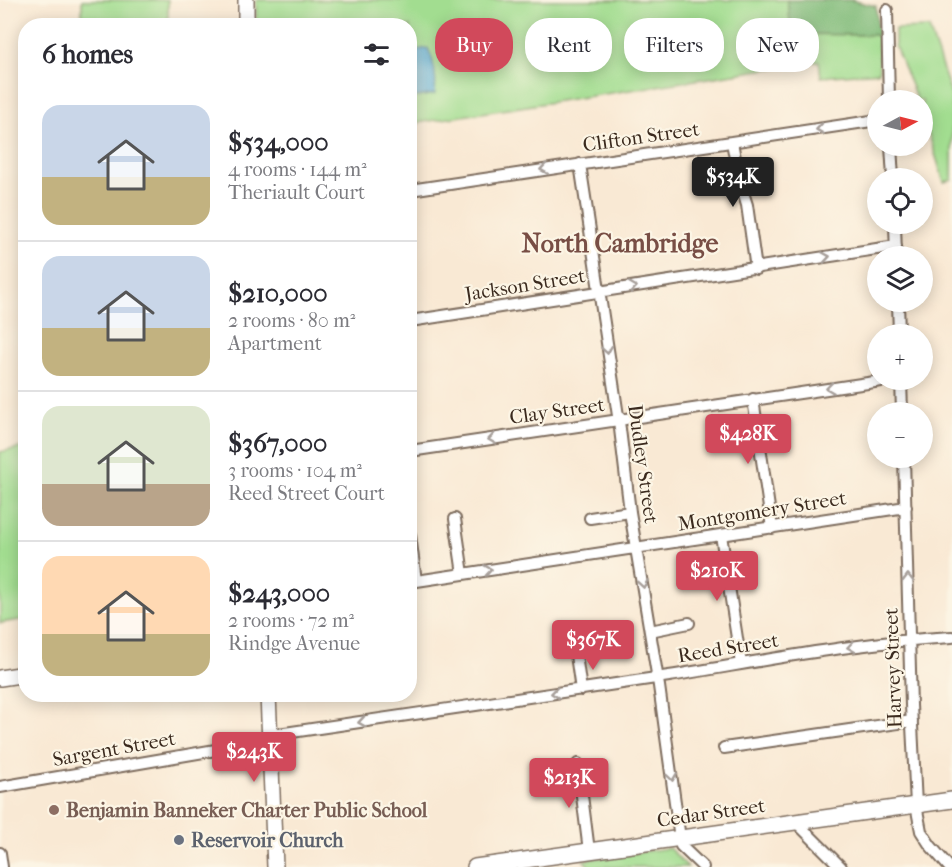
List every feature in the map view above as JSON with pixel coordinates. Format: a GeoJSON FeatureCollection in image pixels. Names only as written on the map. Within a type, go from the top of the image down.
{"type":"FeatureCollection","features":[{"type":"Feature","properties":{"kind":"street"},"geometry":{"type":"LineString","coordinates":[[246,0],[246,18]]}},
{"type":"Feature","properties":{"kind":"street"},"geometry":{"type":"LineString","coordinates":[[887,10],[890,90]]}},
{"type":"Feature","properties":{"kind":"street","name":"Clifton Street"},"geometry":{"type":"LineString","coordinates":[[417,189],[867,122]]}},
{"type":"Feature","properties":{"kind":"street"},"geometry":{"type":"LineString","coordinates":[[732,142],[747,205],[756,268]]}},
{"type":"Feature","properties":{"kind":"street","name":"Dudley Street"},"geometry":{"type":"LineString","coordinates":[[580,164],[681,846],[703,867]]}},
{"type":"Feature","properties":{"kind":"street","name":"Jackson Street"},"geometry":{"type":"LineString","coordinates":[[417,320],[756,268],[867,255]]}},
{"type":"Feature","properties":{"kind":"street","name":"Clay Street"},"geometry":{"type":"LineString","coordinates":[[417,450],[867,383]]}},
{"type":"Feature","properties":{"kind":"street"},"geometry":{"type":"LineString","coordinates":[[753,399],[772,528]]}},
{"type":"Feature","properties":{"kind":"street","name":"Harvey Street"},"geometry":{"type":"LineString","coordinates":[[904,468],[916,805],[921,831],[949,867]]}},
{"type":"Feature","properties":{"kind":"street","name":"Montgomery Street"},"geometry":{"type":"LineString","coordinates":[[417,581],[906,507]]}},
{"type":"Feature","properties":{"kind":"street"},"geometry":{"type":"LineString","coordinates":[[590,518],[630,512]]}},
{"type":"Feature","properties":{"kind":"street"},"geometry":{"type":"LineString","coordinates":[[455,519],[463,574]]}},
{"type":"Feature","properties":{"kind":"street"},"geometry":{"type":"LineString","coordinates":[[722,536],[741,664]]}},
{"type":"Feature","properties":{"kind":"street"},"geometry":{"type":"LineString","coordinates":[[650,631],[689,623]]}},
{"type":"Feature","properties":{"kind":"street","name":"Reed Street"},"geometry":{"type":"LineString","coordinates":[[269,739],[278,734],[741,664],[909,639],[952,637]]}},
{"type":"Feature","properties":{"kind":"street"},"geometry":{"type":"LineString","coordinates":[[576,655],[581,690]]}},
{"type":"Feature","properties":{"kind":"street"},"geometry":{"type":"LineString","coordinates":[[0,678],[18,675]]}},
{"type":"Feature","properties":{"kind":"street"},"geometry":{"type":"LineString","coordinates":[[268,702],[274,867]]}},
{"type":"Feature","properties":{"kind":"street"},"geometry":{"type":"LineString","coordinates":[[724,748],[912,721]]}},
{"type":"Feature","properties":{"kind":"street","name":"Sargent Street"},"geometry":{"type":"LineString","coordinates":[[0,787],[269,739]]}},
{"type":"Feature","properties":{"kind":"street"},"geometry":{"type":"LineString","coordinates":[[578,764],[589,851]]}},
{"type":"Feature","properties":{"kind":"street","name":"Cedar Street"},"geometry":{"type":"LineString","coordinates":[[475,867],[510,865],[589,851],[952,800]]}},
{"type":"Feature","properties":{"kind":"street"},"geometry":{"type":"LineString","coordinates":[[796,822],[842,867]]}},
{"type":"Feature","properties":{"kind":"street"},"geometry":{"type":"LineString","coordinates":[[0,853],[2,867]]}},
{"type":"Feature","properties":{"kind":"green space"},"geometry":{"type":"Polygon","coordinates":[[[82,0],[168,0],[168,18],[82,18],[82,0]]]}},
{"type":"Feature","properties":{"kind":"green space"},"geometry":{"type":"Polygon","coordinates":[[[256,0],[787,0],[790,18],[736,18],[736,72],[748,72],[417,123],[417,18],[256,18],[256,0]]]}},
{"type":"Feature","properties":{"kind":"green space"},"geometry":{"type":"Polygon","coordinates":[[[787,0],[851,0],[876,6],[878,35],[819,34],[819,18],[790,18],[787,0]]]}},
{"type":"Feature","properties":{"kind":"green space"},"geometry":{"type":"Polygon","coordinates":[[[929,28],[952,97],[952,180],[944,182],[933,147],[933,90],[913,90],[895,46],[895,29],[929,28]]]}},
{"type":"Feature","properties":{"kind":"green space"},"geometry":{"type":"Polygon","coordinates":[[[819,34],[878,35],[879,72],[821,77],[819,34]]]}},
{"type":"Feature","properties":{"kind":"green space"},"geometry":{"type":"Polygon","coordinates":[[[18,448],[18,620],[0,623],[0,452],[18,448]]]}},
{"type":"Feature","properties":{"kind":"green space"},"geometry":{"type":"Polygon","coordinates":[[[669,848],[688,867],[590,867],[583,860],[669,848]]]}},
{"type":"Feature","properties":{"kind":"water"},"geometry":{"type":"Polygon","coordinates":[[[428,48],[435,71],[435,94],[417,97],[417,50],[428,48]]]}},
{"type":"Feature","properties":{"kind":"place","name":"Benjamin Banneker Charter Public School"},"geometry":{"type":"Point","coordinates":[54,810]}},
{"type":"Feature","properties":{"kind":"place","name":"Reservoir Church"},"geometry":{"type":"Point","coordinates":[179,840]}},
{"type":"Feature","properties":{"kind":"district","name":"North Cambridge"},"geometry":{"type":"Point","coordinates":[620,243]}}]}
